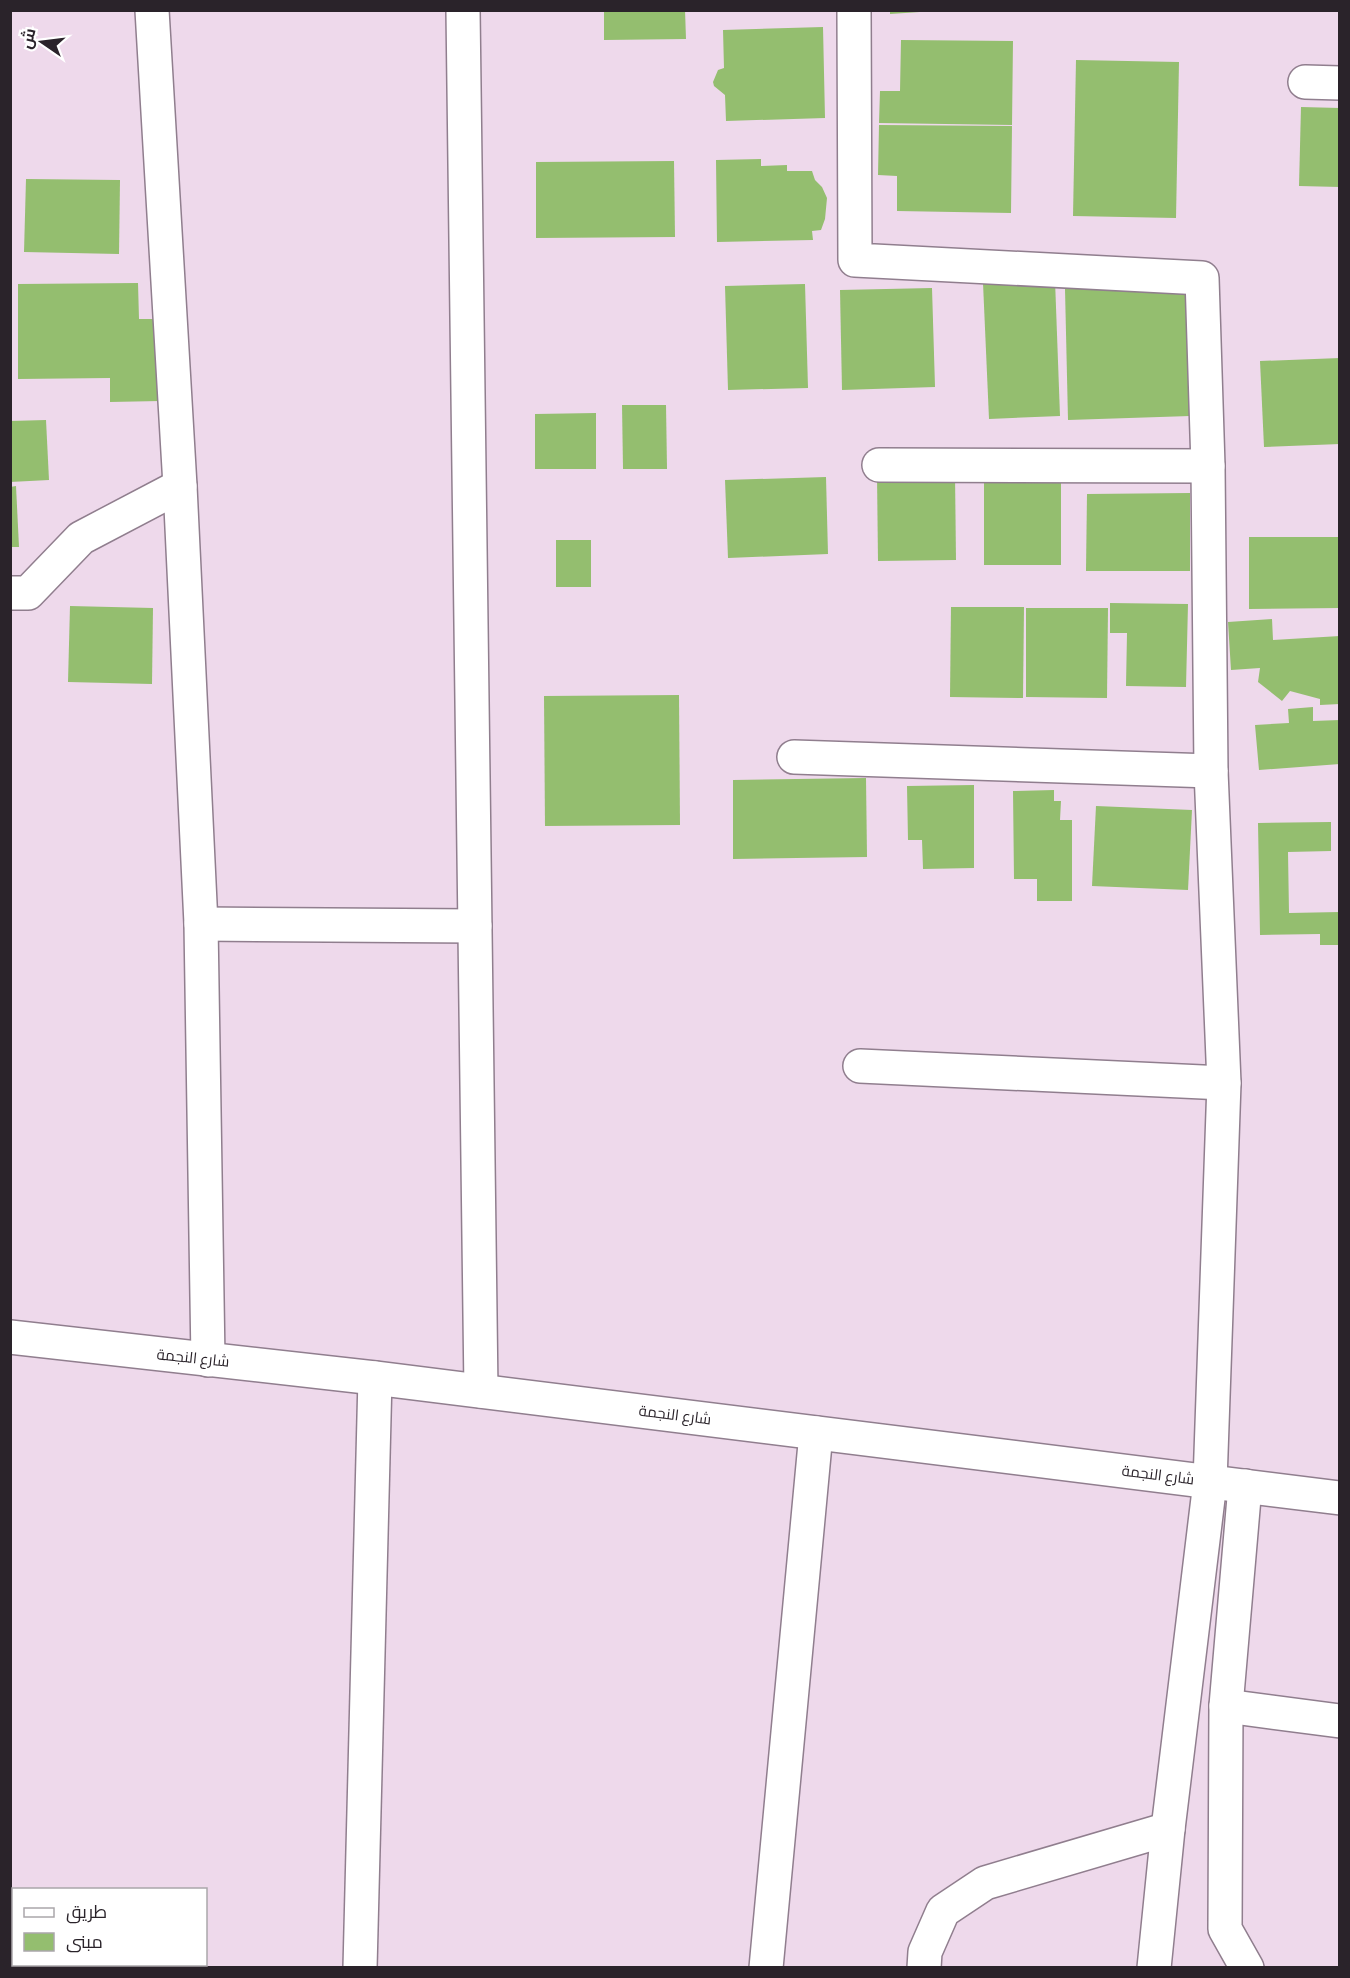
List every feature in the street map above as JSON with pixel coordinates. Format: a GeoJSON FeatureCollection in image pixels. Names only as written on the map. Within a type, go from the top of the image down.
{"type":"FeatureCollection","features":[{"type":"Feature","properties":{"kind":"street"},"geometry":{"type":"LineString","coordinates":[[152,10],[180,486],[201,924],[208,1360]]}},
{"type":"Feature","properties":{"kind":"street"},"geometry":{"type":"LineString","coordinates":[[464,10],[481,1391]]}},
{"type":"Feature","properties":{"kind":"street"},"geometry":{"type":"LineString","coordinates":[[854,10],[855,260],[1202,278],[1208,466],[1211,771],[1224,1083],[1210,1482],[1168,1829],[1154,1968]]}},
{"type":"Feature","properties":{"kind":"street"},"geometry":{"type":"LineString","coordinates":[[1305,82],[1340,83]]}},
{"type":"Feature","properties":{"kind":"street"},"geometry":{"type":"LineString","coordinates":[[879,465],[1208,466]]}},
{"type":"Feature","properties":{"kind":"street"},"geometry":{"type":"LineString","coordinates":[[10,593],[28,593],[81,538],[180,486]]}},
{"type":"Feature","properties":{"kind":"street"},"geometry":{"type":"LineString","coordinates":[[794,757],[1211,771]]}},
{"type":"Feature","properties":{"kind":"street"},"geometry":{"type":"LineString","coordinates":[[201,924],[475,926]]}},
{"type":"Feature","properties":{"kind":"street"},"geometry":{"type":"LineString","coordinates":[[860,1066],[1224,1083]]}},
{"type":"Feature","properties":{"kind":"street","name":"شارع النجمة"},"geometry":{"type":"LineString","coordinates":[[10,1337],[375,1378],[1340,1498]]}},
{"type":"Feature","properties":{"kind":"street"},"geometry":{"type":"LineString","coordinates":[[360,1968],[375,1378]]}},
{"type":"Feature","properties":{"kind":"street"},"geometry":{"type":"LineString","coordinates":[[766,1968],[816,1433]]}},
{"type":"Feature","properties":{"kind":"street"},"geometry":{"type":"LineString","coordinates":[[1245,1486],[1226,1706],[1225,1929],[1247,1968]]}},
{"type":"Feature","properties":{"kind":"street"},"geometry":{"type":"LineString","coordinates":[[1226,1706],[1340,1721]]}},
{"type":"Feature","properties":{"kind":"street"},"geometry":{"type":"LineString","coordinates":[[924,1968],[926,1952],[944,1911],[985,1882],[1168,1829]]}},
{"type":"Feature","properties":{"kind":"building"},"geometry":{"type":"Polygon","coordinates":[[[604,10],[685,10],[686,39],[604,40],[604,10]]]}},
{"type":"Feature","properties":{"kind":"building"},"geometry":{"type":"Polygon","coordinates":[[[890,10],[920,10],[920,12],[890,14],[890,10]]]}},
{"type":"Feature","properties":{"kind":"building"},"geometry":{"type":"Polygon","coordinates":[[[823,27],[825,118],[726,121],[725,95],[714,86],[713,82],[718,70],[724,68],[723,30],[823,27]]]}},
{"type":"Feature","properties":{"kind":"building"},"geometry":{"type":"Polygon","coordinates":[[[901,40],[1013,41],[1012,125],[879,123],[880,91],[900,91],[901,40]]]}},
{"type":"Feature","properties":{"kind":"building"},"geometry":{"type":"Polygon","coordinates":[[[1076,60],[1179,62],[1176,218],[1073,216],[1076,60]]]}},
{"type":"Feature","properties":{"kind":"building"},"geometry":{"type":"Polygon","coordinates":[[[1301,107],[1340,108],[1340,187],[1299,186],[1301,107]]]}},
{"type":"Feature","properties":{"kind":"building"},"geometry":{"type":"Polygon","coordinates":[[[879,125],[1012,126],[1011,213],[897,211],[897,176],[878,175],[879,125]]]}},
{"type":"Feature","properties":{"kind":"building"},"geometry":{"type":"Polygon","coordinates":[[[761,159],[761,166],[787,165],[787,171],[812,171],[827,198],[825,219],[821,230],[812,231],[813,240],[717,242],[716,160],[761,159]]]}},
{"type":"Feature","properties":{"kind":"building"},"geometry":{"type":"Polygon","coordinates":[[[674,161],[675,237],[536,238],[536,162],[674,161]]]}},
{"type":"Feature","properties":{"kind":"building"},"geometry":{"type":"Polygon","coordinates":[[[26,179],[120,180],[119,254],[24,252],[26,179]]]}},
{"type":"Feature","properties":{"kind":"building"},"geometry":{"type":"Polygon","coordinates":[[[1055,280],[1060,416],[989,419],[983,283],[1055,280]]]}},
{"type":"Feature","properties":{"kind":"building"},"geometry":{"type":"Polygon","coordinates":[[[138,283],[139,319],[160,319],[160,401],[110,402],[110,378],[18,379],[18,284],[138,283]]]}},
{"type":"Feature","properties":{"kind":"building"},"geometry":{"type":"Polygon","coordinates":[[[805,284],[808,388],[728,390],[725,286],[805,284]]]}},
{"type":"Feature","properties":{"kind":"building"},"geometry":{"type":"Polygon","coordinates":[[[1186,285],[1190,416],[1068,420],[1065,289],[1186,285]]]}},
{"type":"Feature","properties":{"kind":"building"},"geometry":{"type":"Polygon","coordinates":[[[932,288],[935,387],[842,390],[840,290],[932,288]]]}},
{"type":"Feature","properties":{"kind":"building"},"geometry":{"type":"Polygon","coordinates":[[[1340,358],[1340,444],[1264,447],[1260,361],[1340,358]]]}},
{"type":"Feature","properties":{"kind":"building"},"geometry":{"type":"Polygon","coordinates":[[[622,405],[666,405],[667,469],[623,469],[622,405]]]}},
{"type":"Feature","properties":{"kind":"building"},"geometry":{"type":"Polygon","coordinates":[[[596,413],[596,469],[535,469],[535,414],[596,413]]]}},
{"type":"Feature","properties":{"kind":"building"},"geometry":{"type":"Polygon","coordinates":[[[46,420],[49,480],[10,482],[10,421],[46,420]]]}},
{"type":"Feature","properties":{"kind":"building"},"geometry":{"type":"Polygon","coordinates":[[[955,474],[956,560],[878,561],[877,475],[955,474]]]}},
{"type":"Feature","properties":{"kind":"building"},"geometry":{"type":"Polygon","coordinates":[[[826,477],[828,554],[728,558],[725,480],[826,477]]]}},
{"type":"Feature","properties":{"kind":"building"},"geometry":{"type":"Polygon","coordinates":[[[1061,480],[1061,565],[984,565],[984,481],[1061,480]]]}},
{"type":"Feature","properties":{"kind":"building"},"geometry":{"type":"Polygon","coordinates":[[[16,486],[19,547],[10,547],[10,487],[16,486]]]}},
{"type":"Feature","properties":{"kind":"building"},"geometry":{"type":"Polygon","coordinates":[[[1190,493],[1190,571],[1086,571],[1087,494],[1190,493]]]}},
{"type":"Feature","properties":{"kind":"building"},"geometry":{"type":"Polygon","coordinates":[[[1249,537],[1340,537],[1340,608],[1249,609],[1249,537]]]}},
{"type":"Feature","properties":{"kind":"building"},"geometry":{"type":"Polygon","coordinates":[[[556,540],[591,540],[591,587],[556,587],[556,540]]]}},
{"type":"Feature","properties":{"kind":"building"},"geometry":{"type":"Polygon","coordinates":[[[1110,603],[1188,604],[1186,687],[1126,686],[1127,633],[1110,633],[1110,603]]]}},
{"type":"Feature","properties":{"kind":"building"},"geometry":{"type":"Polygon","coordinates":[[[70,606],[153,608],[152,684],[68,682],[70,606]]]}},
{"type":"Feature","properties":{"kind":"building"},"geometry":{"type":"Polygon","coordinates":[[[951,607],[1024,607],[1023,698],[950,697],[951,607]]]}},
{"type":"Feature","properties":{"kind":"building"},"geometry":{"type":"Polygon","coordinates":[[[1026,608],[1108,608],[1107,698],[1026,697],[1026,608]]]}},
{"type":"Feature","properties":{"kind":"building"},"geometry":{"type":"Polygon","coordinates":[[[1272,619],[1273,640],[1340,636],[1340,704],[1320,705],[1320,699],[1290,691],[1282,701],[1258,682],[1260,668],[1231,670],[1228,622],[1272,619]]]}},
{"type":"Feature","properties":{"kind":"building"},"geometry":{"type":"Polygon","coordinates":[[[679,695],[680,825],[545,826],[544,696],[679,695]]]}},
{"type":"Feature","properties":{"kind":"building"},"geometry":{"type":"Polygon","coordinates":[[[1313,707],[1313,721],[1340,720],[1340,764],[1259,770],[1255,725],[1289,723],[1288,709],[1313,707]]]}},
{"type":"Feature","properties":{"kind":"building"},"geometry":{"type":"Polygon","coordinates":[[[866,778],[867,857],[733,859],[733,780],[866,778]]]}},
{"type":"Feature","properties":{"kind":"building"},"geometry":{"type":"Polygon","coordinates":[[[974,785],[974,868],[923,869],[922,840],[908,840],[907,786],[974,785]]]}},
{"type":"Feature","properties":{"kind":"building"},"geometry":{"type":"Polygon","coordinates":[[[1054,790],[1054,801],[1061,801],[1060,820],[1072,820],[1072,901],[1037,901],[1037,879],[1014,879],[1013,791],[1054,790]]]}},
{"type":"Feature","properties":{"kind":"building"},"geometry":{"type":"Polygon","coordinates":[[[1096,806],[1192,810],[1188,890],[1092,886],[1096,806]]]}},
{"type":"Feature","properties":{"kind":"building"},"geometry":{"type":"Polygon","coordinates":[[[1331,822],[1331,851],[1288,852],[1289,913],[1340,912],[1340,945],[1320,945],[1320,934],[1260,935],[1258,823],[1331,822]]]}}]}
